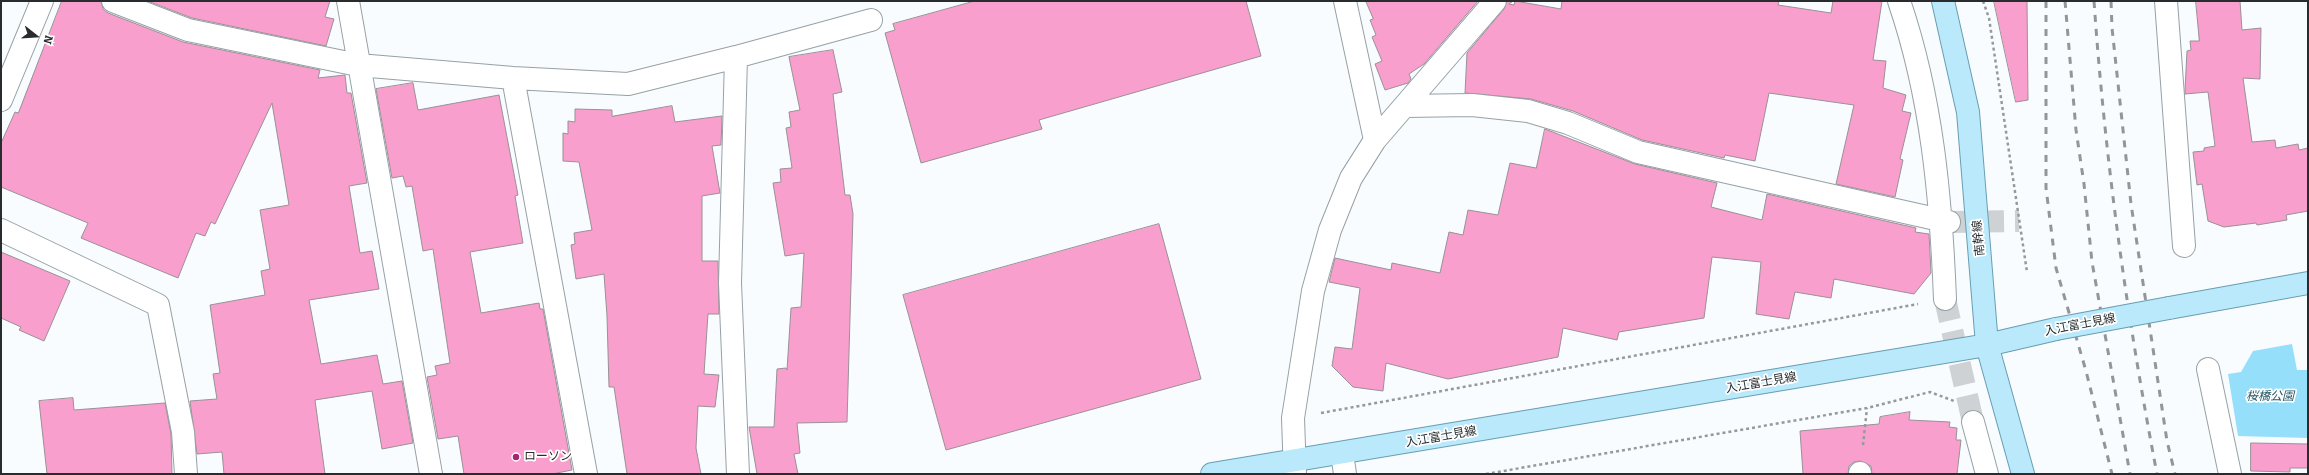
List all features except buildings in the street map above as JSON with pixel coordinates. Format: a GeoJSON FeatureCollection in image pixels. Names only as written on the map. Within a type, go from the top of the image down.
{"type":"FeatureCollection","features":[{"type":"Feature","properties":{"kind":"main road","name":"南幹線"},"geometry":{"type":"LineString","coordinates":[[1943,1],[1968,112],[1987,345],[2023,474]]}},
{"type":"Feature","properties":{"kind":"main road","name":"入江富士見線"},"geometry":{"type":"LineString","coordinates":[[1212,474],[1343,464],[1987,345],[2056,329],[2308,283]]}},
{"type":"Feature","properties":{"kind":"street"},"geometry":{"type":"LineString","coordinates":[[1,100],[42,1]]}},
{"type":"Feature","properties":{"kind":"street"},"geometry":{"type":"LineString","coordinates":[[113,1],[188,30],[358,64],[513,78],[628,84],[736,57],[871,20]]}},
{"type":"Feature","properties":{"kind":"street"},"geometry":{"type":"LineString","coordinates":[[348,1],[431,474]]}},
{"type":"Feature","properties":{"kind":"street"},"geometry":{"type":"LineString","coordinates":[[1345,1],[1375,140]]}},
{"type":"Feature","properties":{"kind":"street"},"geometry":{"type":"LineString","coordinates":[[1294,467],[1293,418],[1313,291],[1330,230],[1351,178],[1375,140],[1406,106],[1495,1]]}},
{"type":"Feature","properties":{"kind":"street"},"geometry":{"type":"LineString","coordinates":[[1899,1],[1910,30],[1931,127],[1945,222],[1945,299]]}},
{"type":"Feature","properties":{"kind":"street"},"geometry":{"type":"LineString","coordinates":[[2166,1],[2184,246]]}},
{"type":"Feature","properties":{"kind":"street"},"geometry":{"type":"LineString","coordinates":[[736,57],[730,283],[738,474]]}},
{"type":"Feature","properties":{"kind":"street"},"geometry":{"type":"LineString","coordinates":[[513,78],[586,474]]}},
{"type":"Feature","properties":{"kind":"street"},"geometry":{"type":"LineString","coordinates":[[1406,106],[1472,105],[1528,111],[1568,123],[1638,152],[1945,222]]}},
{"type":"Feature","properties":{"kind":"street"},"geometry":{"type":"LineString","coordinates":[[1,230],[158,304],[183,432],[186,474]]}},
{"type":"Feature","properties":{"kind":"street"},"geometry":{"type":"LineString","coordinates":[[2208,369],[2230,474]]}},
{"type":"Feature","properties":{"kind":"street"},"geometry":{"type":"LineString","coordinates":[[1974,422],[1987,474]]}},
{"type":"Feature","properties":{"kind":"path"},"geometry":{"type":"LineString","coordinates":[[1983,1],[1989,18],[2027,272]]}},
{"type":"Feature","properties":{"kind":"path"},"geometry":{"type":"LineString","coordinates":[[1293,418],[1945,299]]}},
{"type":"Feature","properties":{"kind":"path"},"geometry":{"type":"LineString","coordinates":[[1486,474],[1867,408],[1930,392],[1954,401],[1957,408]]}},
{"type":"Feature","properties":{"kind":"path"},"geometry":{"type":"LineString","coordinates":[[1860,474],[1867,408]]}},
{"type":"Feature","properties":{"kind":"green space","name":"桜橋公園"},"geometry":{"type":"Polygon","coordinates":[[[2292,344],[2297,370],[2308,370],[2308,438],[2238,436],[2228,374],[2241,372],[2253,351],[2292,344]]]}},
{"type":"Feature","properties":{"kind":"tunnel"},"geometry":{"type":"LineString","coordinates":[[1949,222],[2019,221]]}},
{"type":"Feature","properties":{"kind":"tunnel"},"geometry":{"type":"LineString","coordinates":[[1945,299],[1973,422]]}},
{"type":"Feature","properties":{"kind":"railway"},"geometry":{"type":"LineString","coordinates":[[2046,1],[2046,188],[2056,268],[2086,371],[2112,474]]}},
{"type":"Feature","properties":{"kind":"railway"},"geometry":{"type":"LineString","coordinates":[[2065,1],[2076,130],[2084,184],[2092,262],[2130,474]]}},
{"type":"Feature","properties":{"kind":"railway"},"geometry":{"type":"LineString","coordinates":[[2094,1],[2104,120],[2118,239],[2136,357],[2157,474]]}},
{"type":"Feature","properties":{"kind":"railway"},"geometry":{"type":"LineString","coordinates":[[2111,1],[2112,28],[2131,204],[2167,441],[2175,474]]}},
{"type":"Feature","properties":{"kind":"place","name":"ローソン"},"geometry":{"type":"Point","coordinates":[516,457]}}]}
